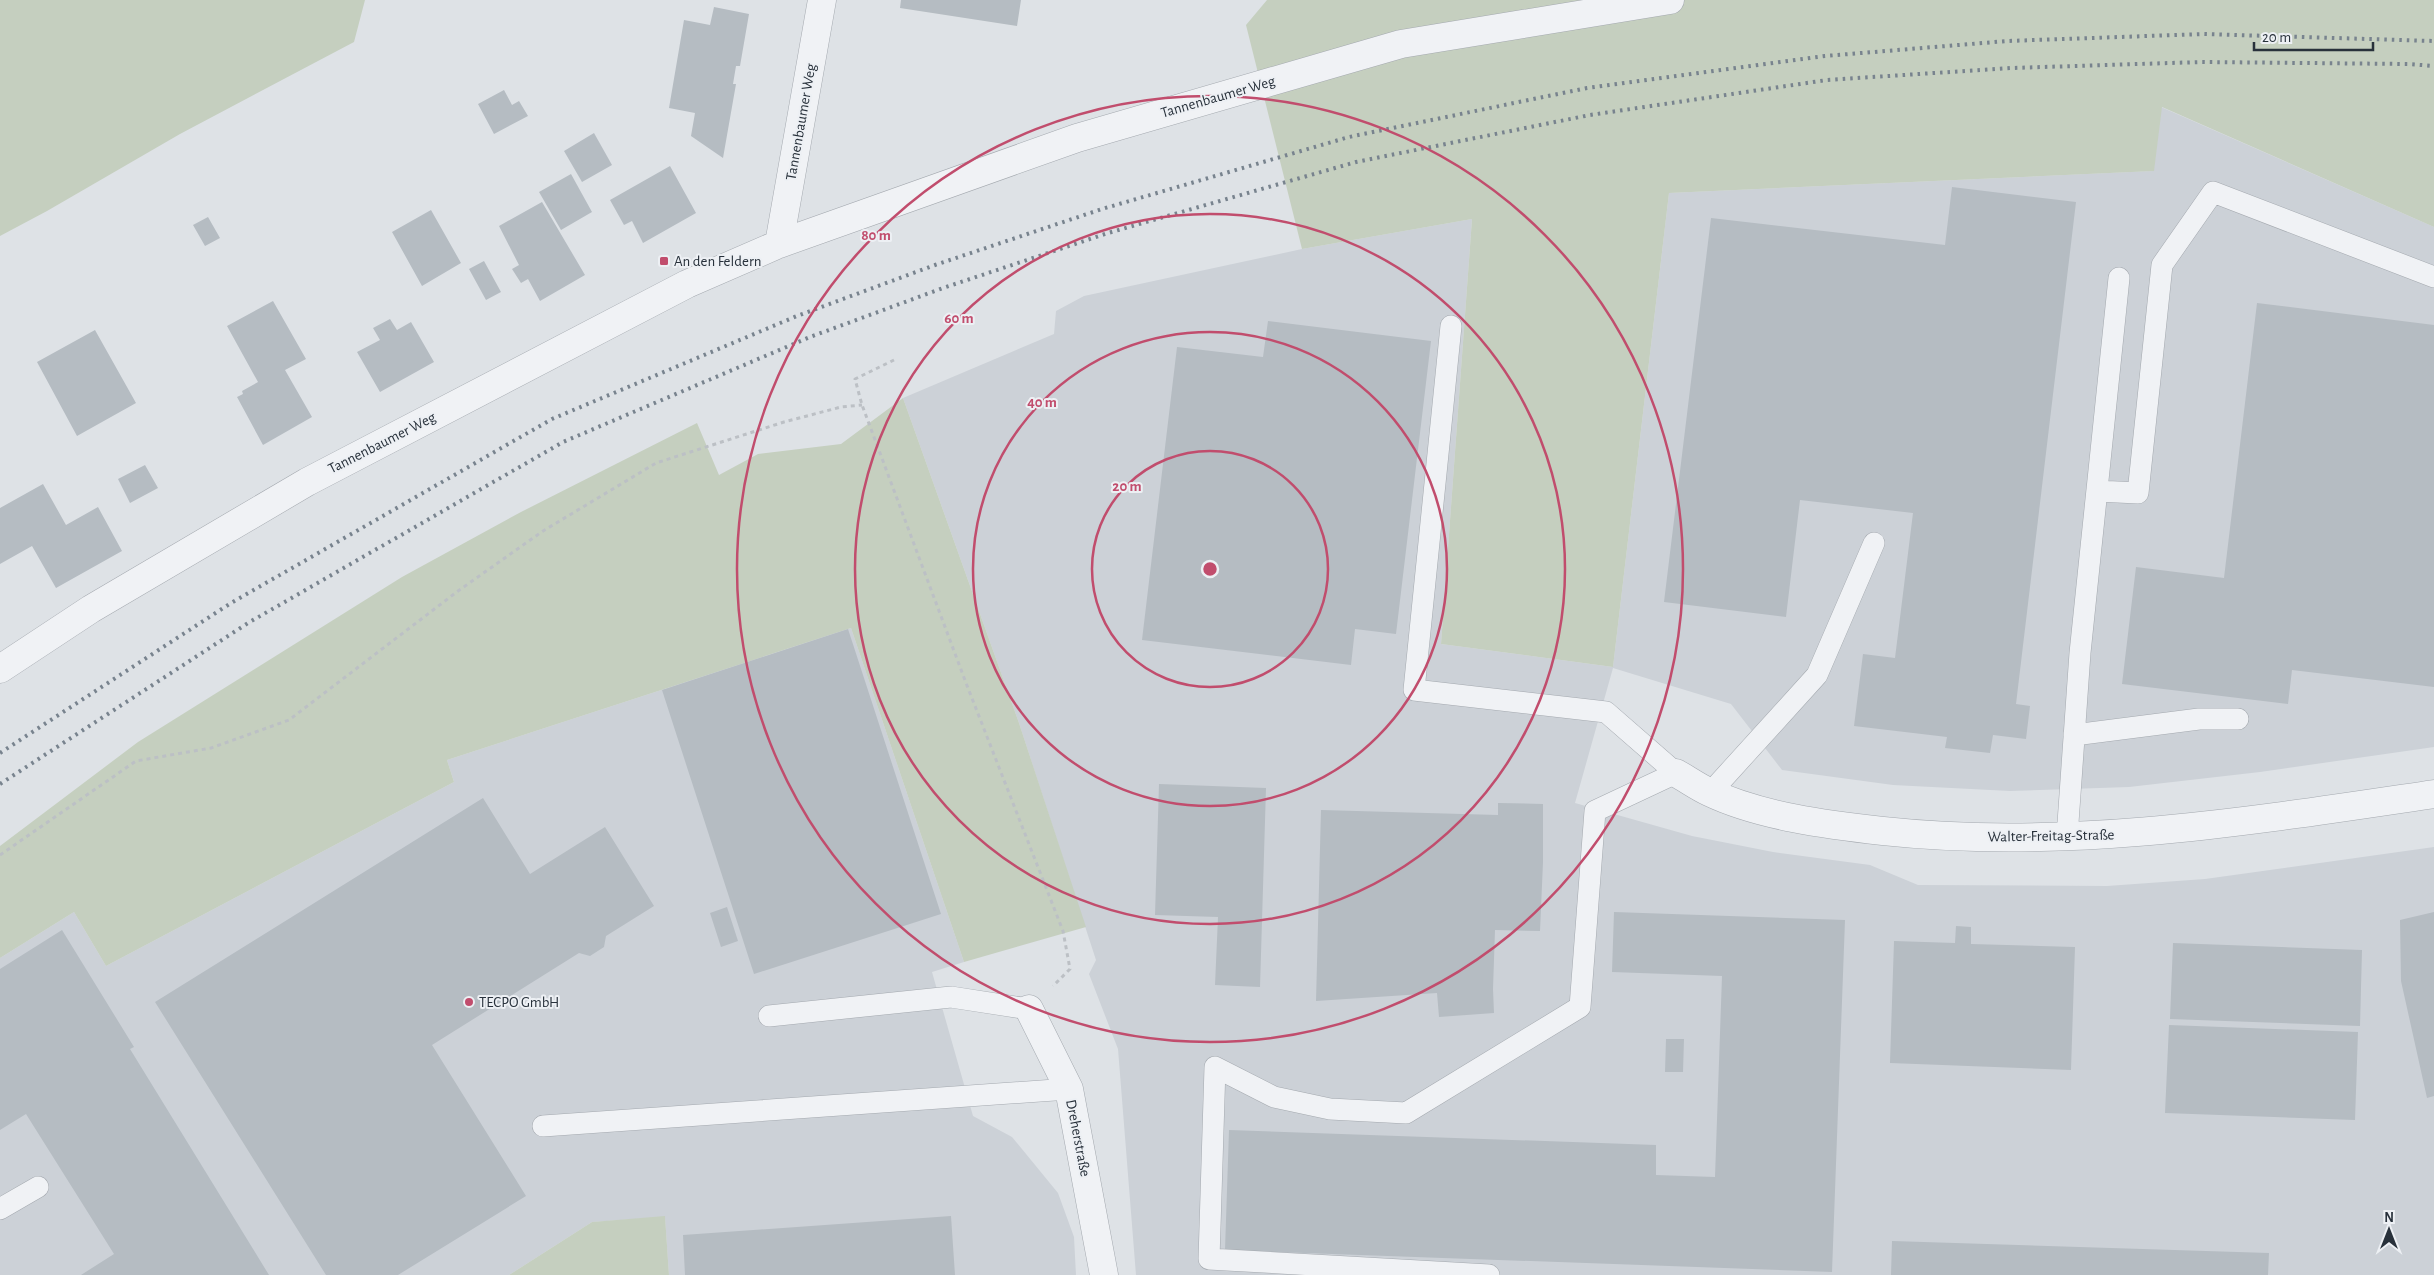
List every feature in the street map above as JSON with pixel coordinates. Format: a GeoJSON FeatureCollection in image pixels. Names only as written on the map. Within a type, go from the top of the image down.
{"type":"FeatureCollection","features":[{"type":"Feature","properties":{"kind":"street","name":"Tannenbaumer Weg"},"geometry":{"type":"LineString","coordinates":[[779,244],[822,0]]}},
{"type":"Feature","properties":{"kind":"street","name":"Tannenbaumer Weg"},"geometry":{"type":"LineString","coordinates":[[0,669],[91,609],[307,482],[687,284],[779,244],[1076,138],[1401,44],[1670,0]]}},
{"type":"Feature","properties":{"kind":"street","name":"Walter-Freitag-Straße"},"geometry":{"type":"LineString","coordinates":[[1676,773],[1710,792],[1761,810],[1833,826],[1924,835],[2017,839],[2136,833],[2234,822],[2434,794]]}},
{"type":"Feature","properties":{"kind":"street","name":"Dreherstraße"},"geometry":{"type":"LineString","coordinates":[[1029,1009],[1069,1089],[1104,1275]]}},
{"type":"Feature","properties":{"kind":"lane"},"geometry":{"type":"LineString","coordinates":[[2097,491],[2138,493],[2162,265],[2213,192],[2434,276]]}},
{"type":"Feature","properties":{"kind":"lane"},"geometry":{"type":"LineString","coordinates":[[2067,837],[2080,653],[2120,278]]}},
{"type":"Feature","properties":{"kind":"lane"},"geometry":{"type":"LineString","coordinates":[[1452,326],[1414,690],[1606,712],[1676,773],[1595,811],[1580,1007],[1406,1113],[1330,1108],[1274,1097],[1215,1067],[1209,1259],[1489,1275]]}},
{"type":"Feature","properties":{"kind":"lane"},"geometry":{"type":"LineString","coordinates":[[1710,792],[1817,675],[1874,543]]}},
{"type":"Feature","properties":{"kind":"lane"},"geometry":{"type":"LineString","coordinates":[[2074,735],[2199,719],[2238,719]]}},
{"type":"Feature","properties":{"kind":"lane"},"geometry":{"type":"LineString","coordinates":[[769,1016],[951,997],[1029,1009]]}},
{"type":"Feature","properties":{"kind":"lane"},"geometry":{"type":"LineString","coordinates":[[543,1126],[1069,1089]]}},
{"type":"Feature","properties":{"kind":"lane"},"geometry":{"type":"LineString","coordinates":[[0,1209],[38,1187]]}},
{"type":"Feature","properties":{"kind":"path"},"geometry":{"type":"LineString","coordinates":[[894,360],[855,379],[862,405],[966,683],[1063,932],[1070,969],[1029,1009]]}},
{"type":"Feature","properties":{"kind":"path"},"geometry":{"type":"LineString","coordinates":[[0,855],[136,761],[211,748],[289,720],[481,575],[543,531],[656,463],[784,422],[841,407],[862,405]]}},
{"type":"Feature","properties":{"kind":"shaded area"},"geometry":{"type":"Polygon","coordinates":[[[2161,107],[2434,227],[2434,747],[2260,772],[2129,787],[2010,791],[1893,785],[1782,770],[1731,704],[1613,668],[1575,803],[1692,836],[1773,852],[1870,865],[1918,885],[2107,886],[2205,879],[2434,847],[2434,1275],[1136,1275],[1118,1049],[1089,974],[1096,960],[1019,723],[903,398],[1054,334],[1056,311],[1084,296],[1302,249],[1472,219],[1441,644],[1613,667],[1669,193],[2153,171],[2161,107]]]}},
{"type":"Feature","properties":{"kind":"shaded area"},"geometry":{"type":"Polygon","coordinates":[[[851,628],[964,962],[932,972],[973,1116],[1012,1137],[1058,1193],[1074,1237],[1076,1275],[669,1275],[665,1217],[592,1222],[509,1275],[0,1275],[0,958],[74,912],[106,966],[454,782],[447,760],[851,628]]]}},
{"type":"Feature","properties":{"kind":"green space"},"geometry":{"type":"Polygon","coordinates":[[[0,0],[365,0],[354,42],[180,134],[0,236],[0,0]]]}},
{"type":"Feature","properties":{"kind":"green space"},"geometry":{"type":"Polygon","coordinates":[[[1267,0],[2434,0],[2434,227],[2162,107],[2154,171],[1669,193],[1613,667],[1441,644],[1472,219],[1302,249],[1246,25],[1267,0]]]}},
{"type":"Feature","properties":{"kind":"green space"},"geometry":{"type":"Polygon","coordinates":[[[903,398],[1019,723],[1086,927],[964,962],[851,628],[447,760],[454,782],[106,966],[74,912],[0,958],[0,846],[138,742],[402,577],[521,512],[697,423],[719,475],[758,454],[841,444],[903,398]]]}},
{"type":"Feature","properties":{"kind":"green space"},"geometry":{"type":"Polygon","coordinates":[[[665,1216],[669,1275],[509,1275],[592,1222],[665,1216]]]}},
{"type":"Feature","properties":{"kind":"building"},"geometry":{"type":"Polygon","coordinates":[[[901,0],[1021,0],[1017,26],[900,8],[901,0]]]}},
{"type":"Feature","properties":{"kind":"building"},"geometry":{"type":"Polygon","coordinates":[[[714,7],[749,14],[740,66],[736,66],[733,84],[736,84],[723,158],[691,136],[695,113],[669,108],[684,20],[710,25],[714,7]]]}},
{"type":"Feature","properties":{"kind":"building"},"geometry":{"type":"Polygon","coordinates":[[[504,90],[512,105],[519,101],[528,116],[494,134],[478,104],[504,90]]]}},
{"type":"Feature","properties":{"kind":"building"},"geometry":{"type":"Polygon","coordinates":[[[594,133],[612,165],[582,182],[564,151],[594,133]]]}},
{"type":"Feature","properties":{"kind":"building"},"geometry":{"type":"Polygon","coordinates":[[[670,166],[696,213],[643,243],[632,221],[624,225],[610,200],[670,166]]]}},
{"type":"Feature","properties":{"kind":"building"},"geometry":{"type":"Polygon","coordinates":[[[571,174],[592,212],[561,230],[539,192],[571,174]]]}},
{"type":"Feature","properties":{"kind":"building"},"geometry":{"type":"Polygon","coordinates":[[[1952,187],[2076,202],[2016,704],[2030,706],[2026,739],[1993,735],[1990,753],[1945,748],[1947,737],[1854,726],[1863,654],[1895,658],[1913,513],[1800,500],[1786,617],[1664,602],[1711,218],[1945,245],[1952,187]]]}},
{"type":"Feature","properties":{"kind":"building"},"geometry":{"type":"Polygon","coordinates":[[[542,202],[585,275],[540,301],[528,279],[521,283],[512,269],[519,265],[499,226],[542,202]]]}},
{"type":"Feature","properties":{"kind":"building"},"geometry":{"type":"Polygon","coordinates":[[[431,210],[461,263],[422,286],[392,232],[431,210]]]}},
{"type":"Feature","properties":{"kind":"building"},"geometry":{"type":"Polygon","coordinates":[[[208,217],[220,238],[205,246],[193,225],[208,217]]]}},
{"type":"Feature","properties":{"kind":"building"},"geometry":{"type":"Polygon","coordinates":[[[484,261],[501,292],[486,300],[469,269],[484,261]]]}},
{"type":"Feature","properties":{"kind":"building"},"geometry":{"type":"Polygon","coordinates":[[[273,301],[306,359],[285,370],[312,417],[263,445],[237,397],[243,394],[242,391],[258,382],[227,326],[273,301]]]}},
{"type":"Feature","properties":{"kind":"building"},"geometry":{"type":"Polygon","coordinates":[[[2257,303],[2434,325],[2434,687],[2292,670],[2288,704],[2122,684],[2136,567],[2224,578],[2257,303]]]}},
{"type":"Feature","properties":{"kind":"building"},"geometry":{"type":"Polygon","coordinates":[[[390,319],[397,330],[411,322],[434,362],[380,392],[357,352],[380,340],[373,328],[390,319]]]}},
{"type":"Feature","properties":{"kind":"building"},"geometry":{"type":"Polygon","coordinates":[[[1268,321],[1431,341],[1396,634],[1355,629],[1351,665],[1142,640],[1177,347],[1263,357],[1268,321]]]}},
{"type":"Feature","properties":{"kind":"building"},"geometry":{"type":"Polygon","coordinates":[[[95,330],[136,403],[77,436],[37,362],[95,330]]]}},
{"type":"Feature","properties":{"kind":"building"},"geometry":{"type":"Polygon","coordinates":[[[145,465],[158,488],[130,503],[118,479],[145,465]]]}},
{"type":"Feature","properties":{"kind":"building"},"geometry":{"type":"Polygon","coordinates":[[[43,484],[66,525],[98,507],[122,551],[56,588],[32,546],[0,564],[0,508],[43,484]]]}},
{"type":"Feature","properties":{"kind":"building"},"geometry":{"type":"Polygon","coordinates":[[[848,629],[941,914],[754,974],[662,690],[848,629]]]}},
{"type":"Feature","properties":{"kind":"building"},"geometry":{"type":"Polygon","coordinates":[[[1159,784],[1266,788],[1260,987],[1215,985],[1218,917],[1155,915],[1159,784]]]}},
{"type":"Feature","properties":{"kind":"building"},"geometry":{"type":"Polygon","coordinates":[[[483,798],[530,874],[605,827],[654,906],[606,936],[604,947],[590,956],[579,953],[432,1045],[526,1196],[398,1275],[326,1275],[155,1002],[483,798]]]}},
{"type":"Feature","properties":{"kind":"building"},"geometry":{"type":"Polygon","coordinates":[[[1498,803],[1543,804],[1543,862],[1540,931],[1495,930],[1494,1013],[1439,1017],[1437,993],[1316,1001],[1321,810],[1498,815],[1498,803]]]}},
{"type":"Feature","properties":{"kind":"building"},"geometry":{"type":"Polygon","coordinates":[[[727,907],[738,941],[721,947],[710,913],[727,907]]]}},
{"type":"Feature","properties":{"kind":"building"},"geometry":{"type":"Polygon","coordinates":[[[1614,912],[1845,920],[1832,1272],[1225,1250],[1229,1130],[1656,1145],[1656,1175],[1715,1177],[1722,976],[1612,972],[1614,912]]]}},
{"type":"Feature","properties":{"kind":"building"},"geometry":{"type":"Polygon","coordinates":[[[2434,912],[2434,1096],[2427,1098],[2401,981],[2400,920],[2434,912]]]}},
{"type":"Feature","properties":{"kind":"building"},"geometry":{"type":"Polygon","coordinates":[[[1956,926],[1971,927],[1971,944],[2075,947],[2071,1070],[1890,1063],[1894,941],[1955,943],[1956,926]]]}},
{"type":"Feature","properties":{"kind":"building"},"geometry":{"type":"Polygon","coordinates":[[[62,930],[134,1047],[130,1049],[269,1275],[81,1275],[114,1254],[26,1114],[0,1130],[0,969],[62,930]]]}},
{"type":"Feature","properties":{"kind":"building"},"geometry":{"type":"Polygon","coordinates":[[[2173,943],[2362,950],[2360,1026],[2170,1019],[2173,943]]]}},
{"type":"Feature","properties":{"kind":"building"},"geometry":{"type":"Polygon","coordinates":[[[2169,1025],[2358,1032],[2355,1120],[2165,1113],[2169,1025]]]}},
{"type":"Feature","properties":{"kind":"building"},"geometry":{"type":"Polygon","coordinates":[[[1666,1039],[1684,1039],[1683,1072],[1665,1072],[1666,1039]]]}},
{"type":"Feature","properties":{"kind":"building"},"geometry":{"type":"Polygon","coordinates":[[[951,1216],[955,1275],[685,1275],[683,1235],[951,1216]]]}},
{"type":"Feature","properties":{"kind":"building"},"geometry":{"type":"Polygon","coordinates":[[[1892,1241],[2269,1253],[2268,1275],[1891,1275],[1892,1241]]]}},
{"type":"Feature","properties":{"kind":"railway"},"geometry":{"type":"LineString","coordinates":[[0,753],[231,603],[552,419],[797,316],[935,265],[1102,209],[1349,137],[1587,88],[1825,56],[2007,41],[2204,34],[2434,41]]}},
{"type":"Feature","properties":{"kind":"railway"},"geometry":{"type":"LineString","coordinates":[[0,784],[248,623],[563,442],[810,337],[943,288],[1108,233],[1356,162],[1590,115],[1827,80],[2011,68],[2202,62],[2408,64],[2434,66]]}},
{"type":"Feature","properties":{"kind":"place","name":"An den Feldern"},"geometry":{"type":"Point","coordinates":[664,261]}},
{"type":"Feature","properties":{"kind":"place","name":"TECPO GmbH"},"geometry":{"type":"Point","coordinates":[469,1002]}}]}
